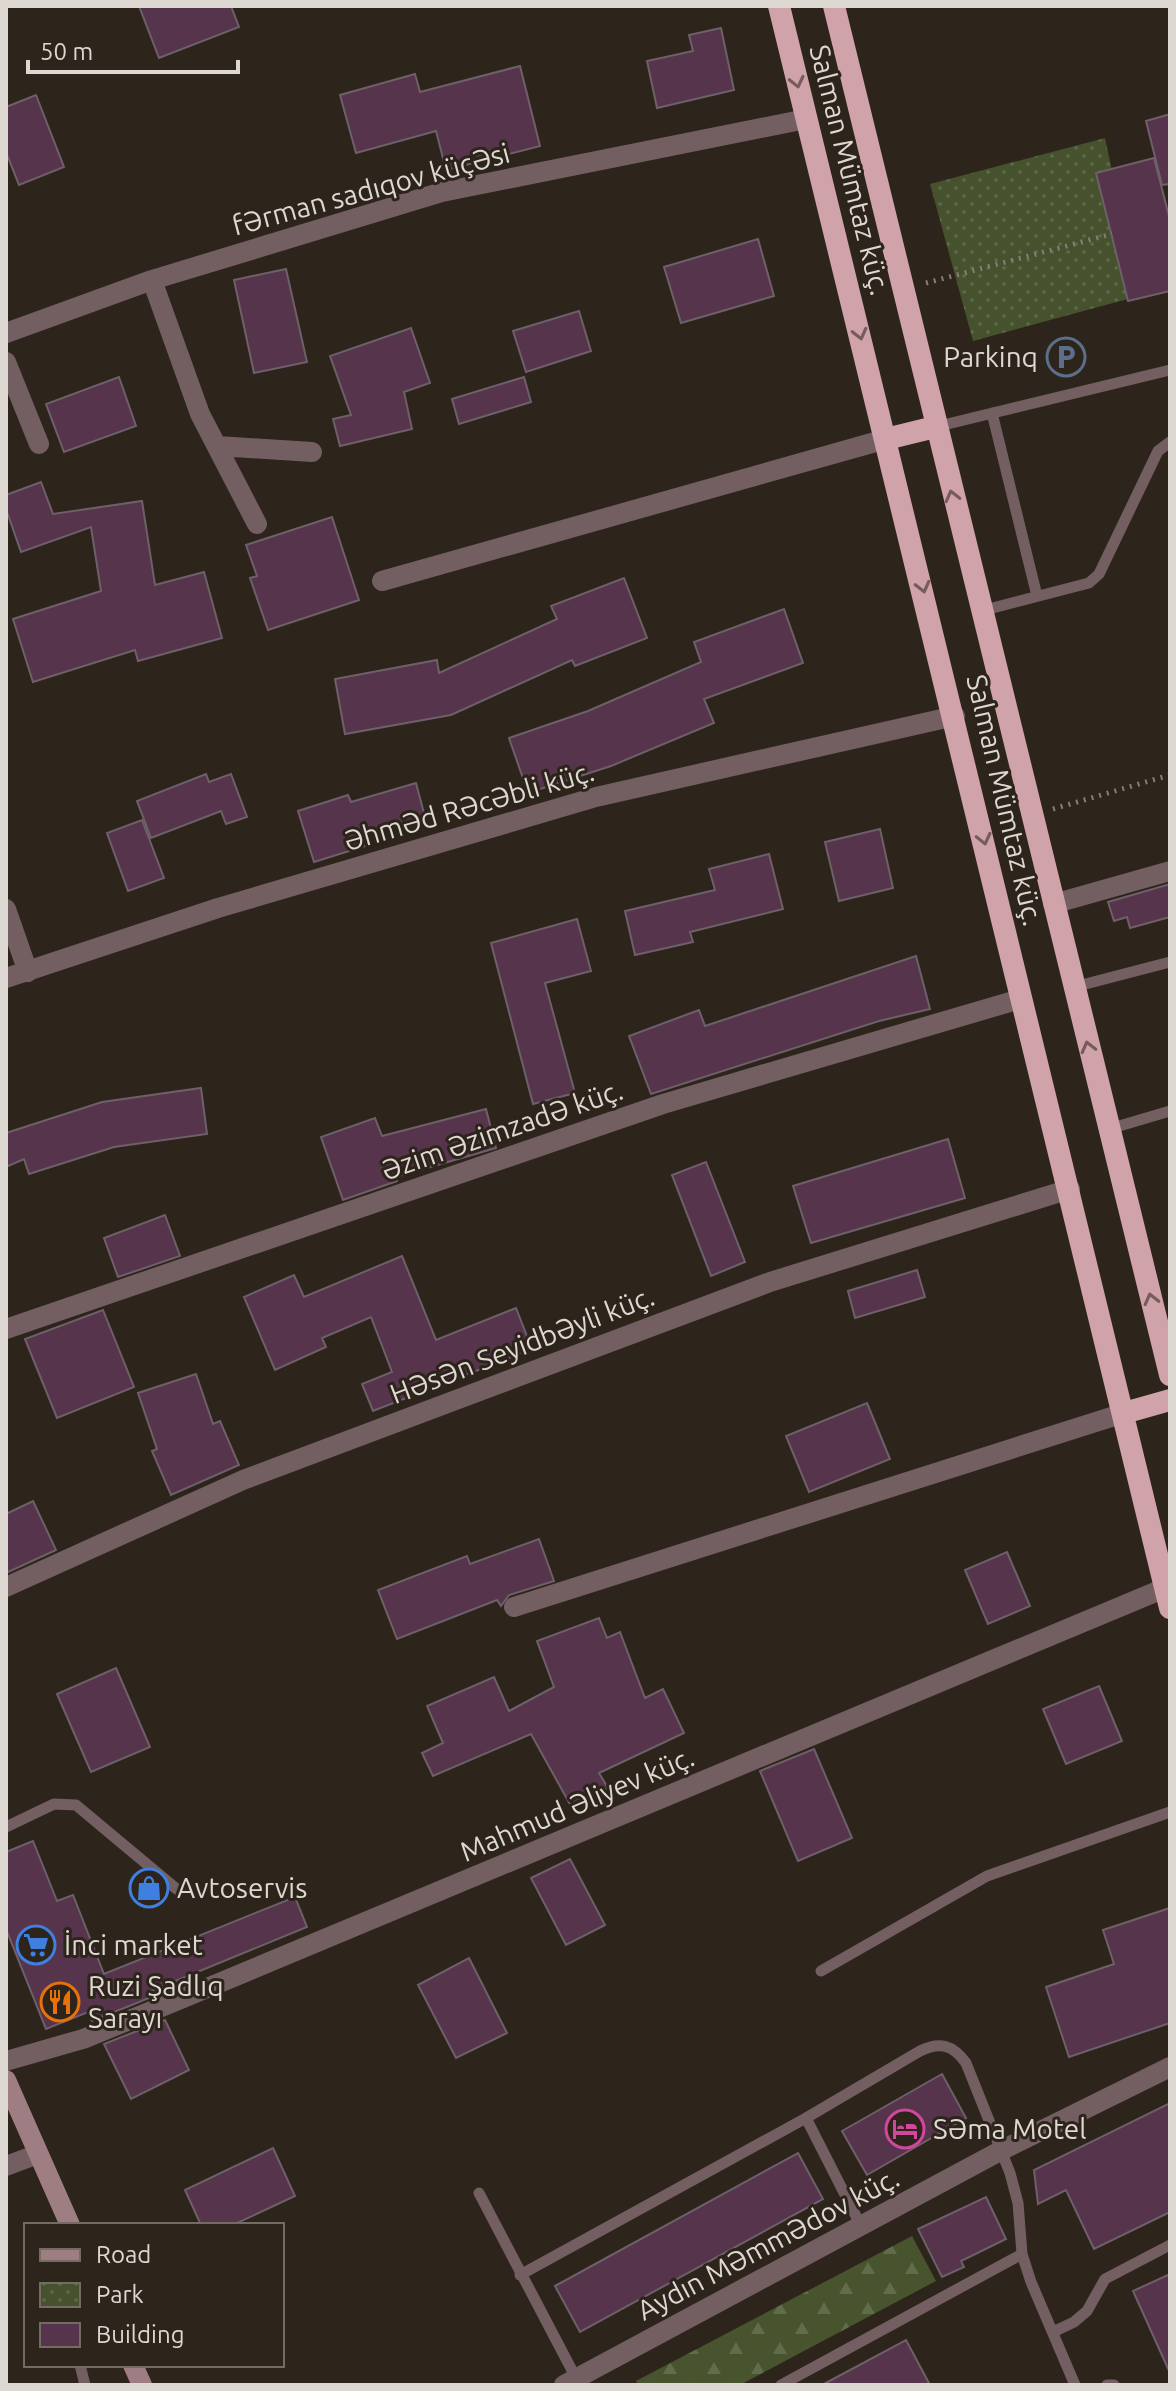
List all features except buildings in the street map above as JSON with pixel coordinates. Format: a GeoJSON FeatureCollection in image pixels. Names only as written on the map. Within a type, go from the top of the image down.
{"type":"FeatureCollection","features":[{"type":"Feature","properties":{"kind":"highway","name":"Salman Mümtaz küç."},"geometry":{"type":"LineString","coordinates":[[779,6],[955,716],[1020,999],[1070,1189],[1168,1598]]}},
{"type":"Feature","properties":{"kind":"highway"},"geometry":{"type":"LineString","coordinates":[[834,6],[1170,1375]]}},
{"type":"Feature","properties":{"kind":"highway"},"geometry":{"type":"LineString","coordinates":[[886,439],[935,427]]}},
{"type":"Feature","properties":{"kind":"highway"},"geometry":{"type":"LineString","coordinates":[[1124,1413],[1170,1400]]}},
{"type":"Feature","properties":{"kind":"main road"},"geometry":{"type":"LineString","coordinates":[[6,2080],[69,2223]]}},
{"type":"Feature","properties":{"kind":"street","name":"fərman sadıqov küçəsi"},"geometry":{"type":"LineString","coordinates":[[6,333],[152,280],[442,192],[806,119]]}},
{"type":"Feature","properties":{"kind":"street"},"geometry":{"type":"LineString","coordinates":[[152,280],[200,414],[257,524]]}},
{"type":"Feature","properties":{"kind":"street"},"geometry":{"type":"LineString","coordinates":[[6,362],[39,444]]}},
{"type":"Feature","properties":{"kind":"street"},"geometry":{"type":"LineString","coordinates":[[382,581],[886,439]]}},
{"type":"Feature","properties":{"kind":"street"},"geometry":{"type":"LineString","coordinates":[[217,446],[312,452]]}},
{"type":"Feature","properties":{"kind":"street","name":"Əhməd Rəcəbli küç."},"geometry":{"type":"LineString","coordinates":[[6,978],[218,908],[596,797],[955,716]]}},
{"type":"Feature","properties":{"kind":"street"},"geometry":{"type":"LineString","coordinates":[[1053,904],[1170,871]]}},
{"type":"Feature","properties":{"kind":"street"},"geometry":{"type":"LineString","coordinates":[[6,909],[28,972]]}},
{"type":"Feature","properties":{"kind":"street","name":"Əzim Əzimzadə küç."},"geometry":{"type":"LineString","coordinates":[[6,1329],[663,1104],[1020,999]]}},
{"type":"Feature","properties":{"kind":"street","name":"Həsən Seyidbəyli küç."},"geometry":{"type":"LineString","coordinates":[[6,1587],[243,1480],[755,1287],[1070,1189]]}},
{"type":"Feature","properties":{"kind":"street"},"geometry":{"type":"LineString","coordinates":[[514,1607],[1124,1413]]}},
{"type":"Feature","properties":{"kind":"street","name":"Mahmud Əliyev küç."},"geometry":{"type":"LineString","coordinates":[[6,2061],[83,2039],[1168,1598]]}},
{"type":"Feature","properties":{"kind":"street","name":"Aydın Məmmədov küç."},"geometry":{"type":"LineString","coordinates":[[570,2381],[1002,2150],[1170,2067]]}},
{"type":"Feature","properties":{"kind":"street"},"geometry":{"type":"LineString","coordinates":[[6,2166],[38,2154]]}},
{"type":"Feature","properties":{"kind":"lane"},"geometry":{"type":"LineString","coordinates":[[935,427],[1170,370]]}},
{"type":"Feature","properties":{"kind":"lane"},"geometry":{"type":"LineString","coordinates":[[992,413],[1037,596]]}},
{"type":"Feature","properties":{"kind":"lane"},"geometry":{"type":"LineString","coordinates":[[981,611],[1089,583],[1099,574],[1158,451],[1170,442]]}},
{"type":"Feature","properties":{"kind":"lane"},"geometry":{"type":"LineString","coordinates":[[1073,987],[1170,962]]}},
{"type":"Feature","properties":{"kind":"lane"},"geometry":{"type":"LineString","coordinates":[[1108,1129],[1170,1111]]}},
{"type":"Feature","properties":{"kind":"lane"},"geometry":{"type":"LineString","coordinates":[[6,1827],[54,1804],[76,1805],[179,1891]]}},
{"type":"Feature","properties":{"kind":"lane"},"geometry":{"type":"LineString","coordinates":[[821,1971],[987,1876],[1170,1812]]}},
{"type":"Feature","properties":{"kind":"lane"},"geometry":{"type":"LineString","coordinates":[[520,2275],[806,2118],[933,2044],[947,2046],[958,2051],[966,2063],[1002,2150],[1018,2203],[1022,2254],[1075,2385]]}},
{"type":"Feature","properties":{"kind":"lane"},"geometry":{"type":"LineString","coordinates":[[806,2118],[861,2226]]}},
{"type":"Feature","properties":{"kind":"lane"},"geometry":{"type":"LineString","coordinates":[[479,2193],[570,2381]]}},
{"type":"Feature","properties":{"kind":"lane"},"geometry":{"type":"LineString","coordinates":[[1053,2332],[1074,2322],[1087,2311],[1105,2279],[1170,2245]]}},
{"type":"Feature","properties":{"kind":"lane"},"geometry":{"type":"LineString","coordinates":[[781,2385],[1022,2254]]}},
{"type":"Feature","properties":{"kind":"lane"},"geometry":{"type":"LineString","coordinates":[[1107,2385],[1114,2385]]}},
{"type":"Feature","properties":{"kind":"path"},"geometry":{"type":"LineString","coordinates":[[902,289],[1112,234]]}},
{"type":"Feature","properties":{"kind":"path"},"geometry":{"type":"LineString","coordinates":[[1033,815],[1170,775]]}},
{"type":"Feature","properties":{"kind":"green space"},"geometry":{"type":"Polygon","coordinates":[[[1105,138],[1139,296],[973,341],[930,184],[1105,138]]]}},
{"type":"Feature","properties":{"kind":"green space"},"geometry":{"type":"Polygon","coordinates":[[[912,2236],[936,2281],[740,2385],[638,2385],[636,2381],[912,2236]]]}},
{"type":"Feature","properties":{"kind":"place","name":"Parkinq"},"geometry":{"type":"Point","coordinates":[1066,357]}},
{"type":"Feature","properties":{"kind":"place","name":"Avtoservis"},"geometry":{"type":"Point","coordinates":[149,1888]}},
{"type":"Feature","properties":{"kind":"place","name":"İnci market"},"geometry":{"type":"Point","coordinates":[36,1945]}},
{"type":"Feature","properties":{"kind":"place","name":"Ruzi Şadlıq Sarayı"},"geometry":{"type":"Point","coordinates":[60,2002]}},
{"type":"Feature","properties":{"kind":"place","name":"Səma Motel"},"geometry":{"type":"Point","coordinates":[905,2129]}}]}
